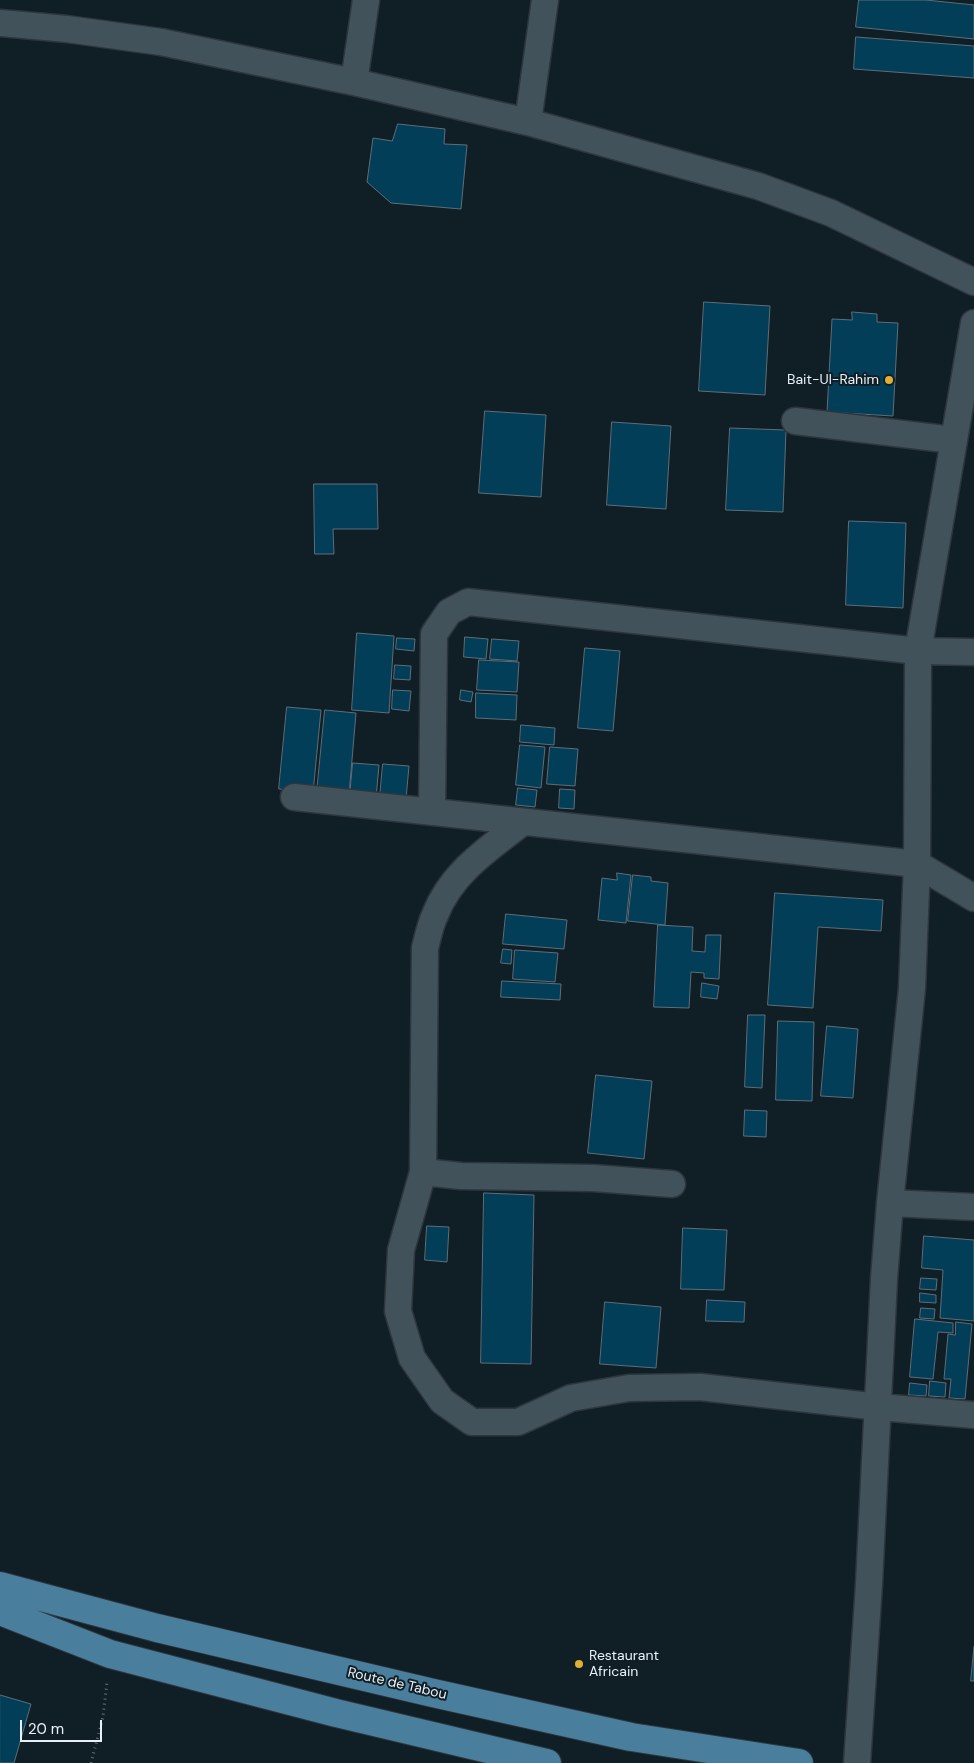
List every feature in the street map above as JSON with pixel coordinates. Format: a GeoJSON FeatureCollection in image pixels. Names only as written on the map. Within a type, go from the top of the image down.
{"type":"FeatureCollection","features":[{"type":"Feature","properties":{"kind":"main road","name":"Route de Tabou"},"geometry":{"type":"LineString","coordinates":[[0,1586],[157,1628],[433,1693],[622,1734],[799,1763]]}},
{"type":"Feature","properties":{"kind":"main road"},"geometry":{"type":"LineString","coordinates":[[0,1611],[110,1654],[345,1716],[547,1763]]}},
{"type":"Feature","properties":{"kind":"street"},"geometry":{"type":"LineString","coordinates":[[354,82],[366,0]]}},
{"type":"Feature","properties":{"kind":"street"},"geometry":{"type":"LineString","coordinates":[[528,122],[545,0]]}},
{"type":"Feature","properties":{"kind":"street"},"geometry":{"type":"LineString","coordinates":[[0,23],[67,29],[161,42],[354,82],[528,122],[758,186],[831,213],[974,282]]}},
{"type":"Feature","properties":{"kind":"street"},"geometry":{"type":"LineString","coordinates":[[857,1763],[879,1407],[884,1279],[912,988],[917,864],[918,651],[974,323]]}},
{"type":"Feature","properties":{"kind":"street"},"geometry":{"type":"LineString","coordinates":[[795,421],[953,440]]}},
{"type":"Feature","properties":{"kind":"street"},"geometry":{"type":"LineString","coordinates":[[432,812],[434,634],[449,612],[468,602],[918,651],[974,652]]}},
{"type":"Feature","properties":{"kind":"street"},"geometry":{"type":"LineString","coordinates":[[294,797],[917,864],[974,898]]}},
{"type":"Feature","properties":{"kind":"street"},"geometry":{"type":"LineString","coordinates":[[523,822],[481,854],[455,880],[435,914],[425,948],[424,1172],[402,1250],[398,1310],[412,1358],[442,1401],[472,1422],[518,1422],[571,1398],[629,1388],[700,1387],[879,1407],[974,1415]]}},
{"type":"Feature","properties":{"kind":"street"},"geometry":{"type":"LineString","coordinates":[[424,1172],[461,1176],[593,1178],[672,1184]]}},
{"type":"Feature","properties":{"kind":"street"},"geometry":{"type":"LineString","coordinates":[[890,1203],[974,1207]]}},
{"type":"Feature","properties":{"kind":"path"},"geometry":{"type":"LineString","coordinates":[[91,1763],[103,1717],[110,1654]]}},
{"type":"Feature","properties":{"kind":"building"},"geometry":{"type":"Polygon","coordinates":[[[859,0],[926,0],[974,5],[974,39],[856,27],[859,0]]]}},
{"type":"Feature","properties":{"kind":"building"},"geometry":{"type":"Polygon","coordinates":[[[856,37],[974,46],[974,78],[854,69],[856,37]]]}},
{"type":"Feature","properties":{"kind":"building"},"geometry":{"type":"Polygon","coordinates":[[[398,124],[445,129],[444,144],[467,145],[461,209],[391,203],[367,182],[373,138],[392,141],[398,124]]]}},
{"type":"Feature","properties":{"kind":"building"},"geometry":{"type":"Polygon","coordinates":[[[704,302],[770,306],[765,395],[699,391],[704,302]]]}},
{"type":"Feature","properties":{"kind":"building"},"geometry":{"type":"Polygon","coordinates":[[[852,312],[877,314],[877,322],[898,323],[893,416],[827,412],[832,319],[852,320],[852,312]]]}},
{"type":"Feature","properties":{"kind":"building"},"geometry":{"type":"Polygon","coordinates":[[[485,411],[546,415],[541,497],[479,493],[485,411]]]}},
{"type":"Feature","properties":{"kind":"building"},"geometry":{"type":"Polygon","coordinates":[[[612,422],[671,426],[666,509],[607,505],[612,422]]]}},
{"type":"Feature","properties":{"kind":"building"},"geometry":{"type":"Polygon","coordinates":[[[730,428],[786,430],[783,512],[726,510],[730,428]]]}},
{"type":"Feature","properties":{"kind":"building"},"geometry":{"type":"Polygon","coordinates":[[[314,484],[377,484],[378,529],[333,529],[334,554],[315,554],[314,484]]]}},
{"type":"Feature","properties":{"kind":"building"},"geometry":{"type":"Polygon","coordinates":[[[849,521],[906,523],[903,608],[846,605],[849,521]]]}},
{"type":"Feature","properties":{"kind":"building"},"geometry":{"type":"Polygon","coordinates":[[[357,633],[394,636],[389,713],[352,710],[357,633]]]}},
{"type":"Feature","properties":{"kind":"building"},"geometry":{"type":"Polygon","coordinates":[[[465,637],[488,639],[486,659],[464,657],[465,637]]]}},
{"type":"Feature","properties":{"kind":"building"},"geometry":{"type":"Polygon","coordinates":[[[397,638],[415,639],[414,651],[396,649],[397,638]]]}},
{"type":"Feature","properties":{"kind":"building"},"geometry":{"type":"Polygon","coordinates":[[[492,639],[519,641],[517,661],[490,659],[492,639]]]}},
{"type":"Feature","properties":{"kind":"building"},"geometry":{"type":"Polygon","coordinates":[[[585,648],[620,651],[613,731],[578,728],[585,648]]]}},
{"type":"Feature","properties":{"kind":"building"},"geometry":{"type":"Polygon","coordinates":[[[479,660],[519,662],[517,692],[477,690],[479,660]]]}},
{"type":"Feature","properties":{"kind":"building"},"geometry":{"type":"Polygon","coordinates":[[[395,665],[411,666],[410,680],[394,679],[395,665]]]}},
{"type":"Feature","properties":{"kind":"building"},"geometry":{"type":"Polygon","coordinates":[[[393,690],[411,691],[409,711],[392,709],[393,690]]]}},
{"type":"Feature","properties":{"kind":"building"},"geometry":{"type":"Polygon","coordinates":[[[461,690],[473,692],[471,702],[460,700],[461,690]]]}},
{"type":"Feature","properties":{"kind":"building"},"geometry":{"type":"Polygon","coordinates":[[[476,693],[517,695],[516,720],[476,718],[476,693]]]}},
{"type":"Feature","properties":{"kind":"building"},"geometry":{"type":"Polygon","coordinates":[[[287,707],[321,710],[313,793],[279,789],[287,707]]]}},
{"type":"Feature","properties":{"kind":"building"},"geometry":{"type":"Polygon","coordinates":[[[325,710],[356,713],[349,795],[317,792],[325,710]]]}},
{"type":"Feature","properties":{"kind":"building"},"geometry":{"type":"Polygon","coordinates":[[[521,725],[555,728],[554,745],[520,742],[521,725]]]}},
{"type":"Feature","properties":{"kind":"building"},"geometry":{"type":"Polygon","coordinates":[[[520,745],[545,747],[541,788],[516,785],[520,745]]]}},
{"type":"Feature","properties":{"kind":"building"},"geometry":{"type":"Polygon","coordinates":[[[550,747],[578,749],[575,786],[547,784],[550,747]]]}},
{"type":"Feature","properties":{"kind":"building"},"geometry":{"type":"Polygon","coordinates":[[[353,763],[379,765],[376,798],[350,795],[353,763]]]}},
{"type":"Feature","properties":{"kind":"building"},"geometry":{"type":"Polygon","coordinates":[[[383,764],[409,766],[406,799],[380,797],[383,764]]]}},
{"type":"Feature","properties":{"kind":"building"},"geometry":{"type":"Polygon","coordinates":[[[518,788],[537,790],[535,807],[516,805],[518,788]]]}},
{"type":"Feature","properties":{"kind":"building"},"geometry":{"type":"Polygon","coordinates":[[[560,789],[575,790],[574,809],[559,808],[560,789]]]}},
{"type":"Feature","properties":{"kind":"building"},"geometry":{"type":"Polygon","coordinates":[[[617,873],[631,875],[626,923],[598,920],[602,878],[617,880],[617,873]]]}},
{"type":"Feature","properties":{"kind":"building"},"geometry":{"type":"Polygon","coordinates":[[[633,875],[651,877],[651,881],[668,883],[665,925],[628,921],[633,875]]]}},
{"type":"Feature","properties":{"kind":"building"},"geometry":{"type":"Polygon","coordinates":[[[775,893],[883,900],[881,931],[818,927],[813,1008],[768,1005],[775,893]]]}},
{"type":"Feature","properties":{"kind":"building"},"geometry":{"type":"Polygon","coordinates":[[[506,914],[567,920],[564,949],[503,944],[506,914]]]}},
{"type":"Feature","properties":{"kind":"building"},"geometry":{"type":"Polygon","coordinates":[[[658,925],[693,927],[692,951],[705,952],[706,935],[721,935],[719,979],[704,978],[704,973],[691,972],[689,1008],[654,1007],[658,925]]]}},
{"type":"Feature","properties":{"kind":"building"},"geometry":{"type":"Polygon","coordinates":[[[503,949],[512,950],[511,964],[501,963],[503,949]]]}},
{"type":"Feature","properties":{"kind":"building"},"geometry":{"type":"Polygon","coordinates":[[[515,950],[558,953],[555,982],[513,979],[515,950]]]}},
{"type":"Feature","properties":{"kind":"building"},"geometry":{"type":"Polygon","coordinates":[[[502,981],[561,984],[560,1000],[501,997],[502,981]]]}},
{"type":"Feature","properties":{"kind":"building"},"geometry":{"type":"Polygon","coordinates":[[[702,983],[719,986],[717,999],[701,997],[702,983]]]}},
{"type":"Feature","properties":{"kind":"building"},"geometry":{"type":"Polygon","coordinates":[[[748,1015],[765,1015],[762,1088],[745,1087],[748,1015]]]}},
{"type":"Feature","properties":{"kind":"building"},"geometry":{"type":"Polygon","coordinates":[[[778,1021],[814,1022],[812,1101],[776,1100],[778,1021]]]}},
{"type":"Feature","properties":{"kind":"building"},"geometry":{"type":"Polygon","coordinates":[[[827,1026],[858,1029],[853,1098],[821,1096],[827,1026]]]}},
{"type":"Feature","properties":{"kind":"building"},"geometry":{"type":"Polygon","coordinates":[[[596,1075],[652,1081],[644,1159],[588,1153],[596,1075]]]}},
{"type":"Feature","properties":{"kind":"building"},"geometry":{"type":"Polygon","coordinates":[[[745,1110],[767,1111],[766,1137],[744,1136],[745,1110]]]}},
{"type":"Feature","properties":{"kind":"building"},"geometry":{"type":"Polygon","coordinates":[[[484,1193],[534,1195],[531,1364],[481,1363],[484,1193]]]}},
{"type":"Feature","properties":{"kind":"building"},"geometry":{"type":"Polygon","coordinates":[[[427,1226],[449,1227],[447,1262],[425,1260],[427,1226]]]}},
{"type":"Feature","properties":{"kind":"building"},"geometry":{"type":"Polygon","coordinates":[[[683,1228],[727,1230],[724,1290],[681,1289],[683,1228]]]}},
{"type":"Feature","properties":{"kind":"building"},"geometry":{"type":"Polygon","coordinates":[[[924,1236],[974,1240],[974,1321],[940,1318],[943,1270],[922,1268],[924,1236]]]}},
{"type":"Feature","properties":{"kind":"building"},"geometry":{"type":"Polygon","coordinates":[[[921,1278],[937,1279],[936,1290],[920,1289],[921,1278]]]}},
{"type":"Feature","properties":{"kind":"building"},"geometry":{"type":"Polygon","coordinates":[[[920,1293],[936,1295],[936,1303],[920,1302],[920,1293]]]}},
{"type":"Feature","properties":{"kind":"building"},"geometry":{"type":"Polygon","coordinates":[[[707,1300],[745,1302],[744,1322],[706,1321],[707,1300]]]}},
{"type":"Feature","properties":{"kind":"building"},"geometry":{"type":"Polygon","coordinates":[[[605,1302],[661,1307],[656,1368],[600,1364],[605,1302]]]}},
{"type":"Feature","properties":{"kind":"building"},"geometry":{"type":"Polygon","coordinates":[[[921,1308],[935,1309],[934,1319],[920,1318],[921,1308]]]}},
{"type":"Feature","properties":{"kind":"building"},"geometry":{"type":"Polygon","coordinates":[[[915,1319],[953,1323],[953,1333],[938,1332],[933,1379],[910,1377],[915,1319]]]}},
{"type":"Feature","properties":{"kind":"building"},"geometry":{"type":"Polygon","coordinates":[[[956,1322],[972,1324],[965,1399],[949,1398],[951,1379],[944,1379],[948,1334],[955,1335],[956,1322]]]}},
{"type":"Feature","properties":{"kind":"building"},"geometry":{"type":"Polygon","coordinates":[[[930,1381],[946,1383],[945,1397],[929,1396],[930,1381]]]}},
{"type":"Feature","properties":{"kind":"building"},"geometry":{"type":"Polygon","coordinates":[[[910,1383],[927,1385],[926,1396],[909,1395],[910,1383]]]}},
{"type":"Feature","properties":{"kind":"building"},"geometry":{"type":"Polygon","coordinates":[[[974,1647],[974,1681],[971,1681],[974,1647]]]}},
{"type":"Feature","properties":{"kind":"building"},"geometry":{"type":"Polygon","coordinates":[[[0,1695],[31,1704],[14,1763],[0,1763],[0,1695]]]}},
{"type":"Feature","properties":{"kind":"place","name":"Bait-Ul-Rahim"},"geometry":{"type":"Point","coordinates":[889,380]}},
{"type":"Feature","properties":{"kind":"place","name":"Restaurant Africain"},"geometry":{"type":"Point","coordinates":[579,1664]}}]}
